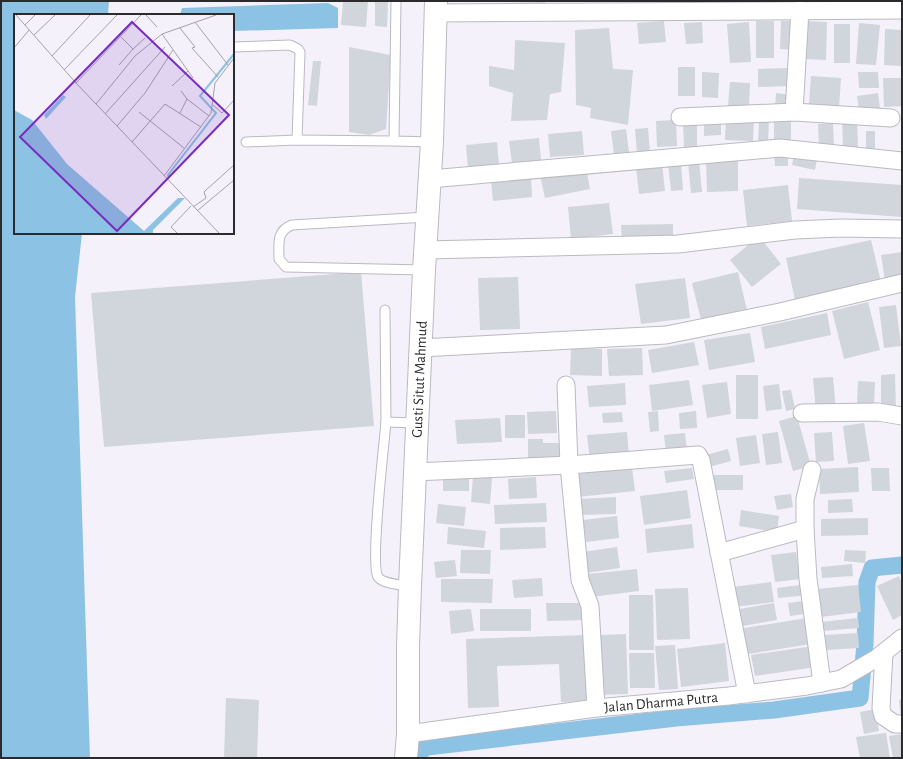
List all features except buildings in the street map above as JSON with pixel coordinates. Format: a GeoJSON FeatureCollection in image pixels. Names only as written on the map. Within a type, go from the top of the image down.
{"type":"FeatureCollection","features":[{"type":"Feature","properties":{"kind":"highway","name":"Gusti Situt Mahmud"},"geometry":{"type":"LineString","coordinates":[[406,758],[408,734],[410,586],[414,472],[432,142],[436,7]]}},
{"type":"Feature","properties":{"kind":"street"},"geometry":{"type":"LineString","coordinates":[[436,7],[902,10]]}},
{"type":"Feature","properties":{"kind":"street"},"geometry":{"type":"LineString","coordinates":[[794,112],[800,10]]}},
{"type":"Feature","properties":{"kind":"street"},"geometry":{"type":"LineString","coordinates":[[680,116],[794,112],[892,118]]}},
{"type":"Feature","properties":{"kind":"street"},"geometry":{"type":"LineString","coordinates":[[430,179],[780,148],[902,161]]}},
{"type":"Feature","properties":{"kind":"street"},"geometry":{"type":"LineString","coordinates":[[425,260],[678,244],[795,230],[841,228],[902,229]]}},
{"type":"Feature","properties":{"kind":"street"},"geometry":{"type":"LineString","coordinates":[[421,348],[666,335],[780,312],[902,283]]}},
{"type":"Feature","properties":{"kind":"street"},"geometry":{"type":"LineString","coordinates":[[566,386],[569,465],[580,580],[590,606],[596,708]]}},
{"type":"Feature","properties":{"kind":"street"},"geometry":{"type":"LineString","coordinates":[[802,413],[878,412],[902,416]]}},
{"type":"Feature","properties":{"kind":"street"},"geometry":{"type":"LineString","coordinates":[[414,472],[569,465],[698,455],[701,460],[747,694]]}},
{"type":"Feature","properties":{"kind":"street"},"geometry":{"type":"LineString","coordinates":[[812,470],[805,500],[805,529],[808,579],[822,683]]}},
{"type":"Feature","properties":{"kind":"street"},"geometry":{"type":"LineString","coordinates":[[719,553],[805,529]]}},
{"type":"Feature","properties":{"kind":"street","name":"Jalan Dharma Putra"},"geometry":{"type":"LineString","coordinates":[[408,734],[596,708],[747,694],[822,683],[841,679],[880,655],[902,638]]}},
{"type":"Feature","properties":{"kind":"street"},"geometry":{"type":"LineString","coordinates":[[880,655],[881,708],[883,716],[895,724],[902,724]]}},
{"type":"Feature","properties":{"kind":"lane"},"geometry":{"type":"LineString","coordinates":[[394,141],[396,1]]}},
{"type":"Feature","properties":{"kind":"lane"},"geometry":{"type":"LineString","coordinates":[[234,47],[290,45],[298,49],[300,52],[297,140]]}},
{"type":"Feature","properties":{"kind":"lane"},"geometry":{"type":"LineString","coordinates":[[246,142],[297,140],[432,142]]}},
{"type":"Feature","properties":{"kind":"lane"},"geometry":{"type":"LineString","coordinates":[[425,260],[286,267],[279,259],[279,235],[284,228],[292,225],[428,217]]}},
{"type":"Feature","properties":{"kind":"lane"},"geometry":{"type":"LineString","coordinates":[[385,310],[386,422],[376,538],[377,573],[383,581],[410,586]]}},
{"type":"Feature","properties":{"kind":"lane"},"geometry":{"type":"LineString","coordinates":[[386,422],[417,423]]}},
{"type":"Feature","properties":{"kind":"water"},"geometry":{"type":"Polygon","coordinates":[[[1,1],[109,1],[108,14],[14,14],[14,234],[82,234],[75,297],[90,758],[1,758],[1,1]]]}},
{"type":"Feature","properties":{"kind":"water"},"geometry":{"type":"Polygon","coordinates":[[[328,3],[338,8],[338,28],[234,31],[234,14],[180,14],[182,8],[328,3]]]}},
{"type":"Feature","properties":{"kind":"waterway"},"geometry":{"type":"LineString","coordinates":[[418,758],[418,753],[427,747],[676,718],[774,710],[860,698],[865,644],[867,582],[872,568],[902,565]]}}]}
